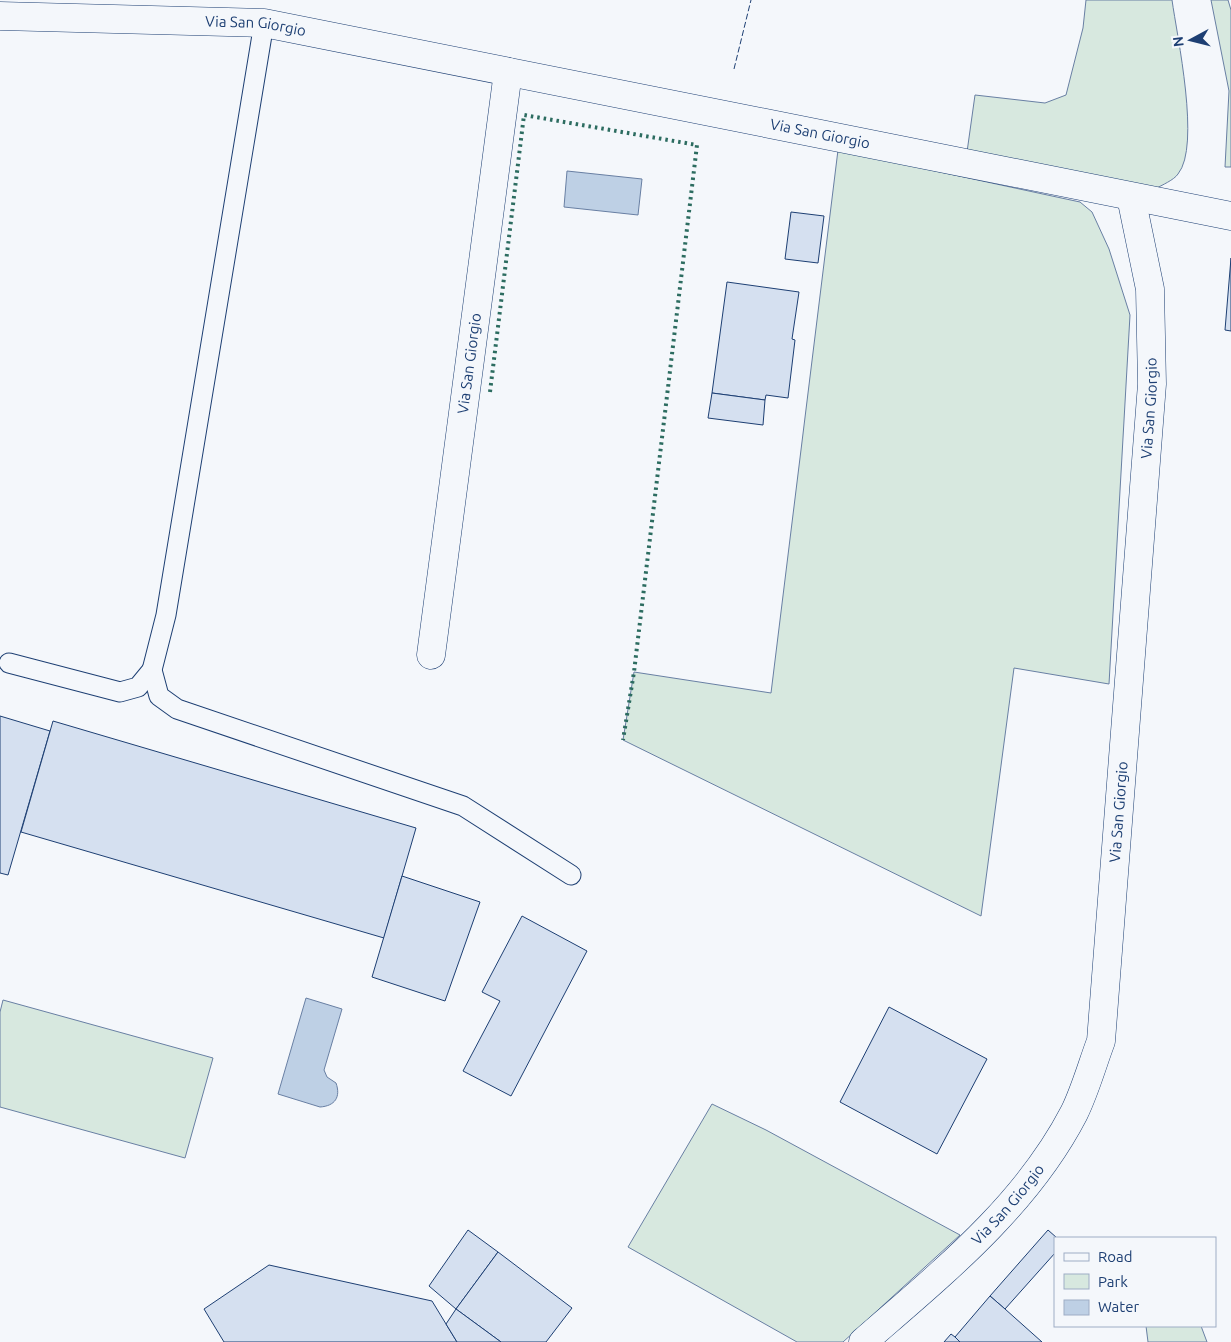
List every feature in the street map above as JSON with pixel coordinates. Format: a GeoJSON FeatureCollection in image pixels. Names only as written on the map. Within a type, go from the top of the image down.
{"type":"FeatureCollection","features":[{"type":"Feature","properties":{"kind":"street","name":"Via San Giorgio"},"geometry":{"type":"LineString","coordinates":[[0,16],[264,22],[1231,216]]}},
{"type":"Feature","properties":{"kind":"street","name":"Via San Giorgio"},"geometry":{"type":"LineString","coordinates":[[431,655],[508,72]]}},
{"type":"Feature","properties":{"kind":"street","name":"Via San Giorgio"},"geometry":{"type":"LineString","coordinates":[[863,1342],[953,1264],[1028,1185],[1074,1113],[1101,1042],[1152,384],[1150,289],[1131,197]]}},
{"type":"Feature","properties":{"kind":"lane"},"geometry":{"type":"LineString","coordinates":[[9,663],[120,692],[138,687],[152,670],[166,616],[264,22]]}},
{"type":"Feature","properties":{"kind":"lane"},"geometry":{"type":"LineString","coordinates":[[152,670],[159,696],[177,709],[463,806],[571,875]]}},
{"type":"Feature","properties":{"kind":"green space"},"geometry":{"type":"Polygon","coordinates":[[[1086,0],[1172,0],[1188,116],[1187,140],[1185,160],[1178,174],[1155,189],[967,152],[975,95],[1045,103],[1066,95],[1083,28],[1086,0]]]}},
{"type":"Feature","properties":{"kind":"green space"},"geometry":{"type":"Polygon","coordinates":[[[1211,0],[1228,0],[1231,10],[1231,167],[1225,167],[1229,91],[1211,0]]]}},
{"type":"Feature","properties":{"kind":"green space"},"geometry":{"type":"Polygon","coordinates":[[[838,150],[1080,202],[1092,212],[1109,249],[1130,315],[1109,684],[1014,668],[981,916],[623,740],[634,672],[771,693],[838,150]]]}},
{"type":"Feature","properties":{"kind":"green space"},"geometry":{"type":"Polygon","coordinates":[[[3,1000],[213,1058],[185,1158],[0,1107],[0,1012],[3,1000]]]}},
{"type":"Feature","properties":{"kind":"green space"},"geometry":{"type":"Polygon","coordinates":[[[712,1104],[766,1130],[960,1235],[843,1342],[797,1342],[628,1247],[712,1104]]]}},
{"type":"Feature","properties":{"kind":"green space"},"geometry":{"type":"Polygon","coordinates":[[[1146,1327],[1201,1327],[1207,1342],[1148,1342],[1146,1327]]]}},
{"type":"Feature","properties":{"kind":"water"},"geometry":{"type":"Polygon","coordinates":[[[567,171],[642,179],[638,215],[564,207],[567,171]]]}},
{"type":"Feature","properties":{"kind":"water"},"geometry":{"type":"Polygon","coordinates":[[[306,998],[342,1009],[324,1070],[327,1077],[336,1083],[338,1093],[333,1103],[320,1107],[278,1094],[306,998]]]}},
{"type":"Feature","properties":{"kind":"building"},"geometry":{"type":"Polygon","coordinates":[[[791,212],[824,216],[818,263],[785,259],[791,212]]]}},
{"type":"Feature","properties":{"kind":"building"},"geometry":{"type":"Polygon","coordinates":[[[1231,258],[1231,331],[1225,330],[1231,258]]]}},
{"type":"Feature","properties":{"kind":"building"},"geometry":{"type":"Polygon","coordinates":[[[727,282],[799,292],[792,339],[795,340],[788,398],[766,395],[765,400],[712,393],[727,282]]]}},
{"type":"Feature","properties":{"kind":"building"},"geometry":{"type":"Polygon","coordinates":[[[712,393],[765,400],[763,425],[708,418],[712,393]]]}},
{"type":"Feature","properties":{"kind":"building"},"geometry":{"type":"Polygon","coordinates":[[[0,716],[50,731],[8,875],[0,873],[0,716]]]}},
{"type":"Feature","properties":{"kind":"building"},"geometry":{"type":"Polygon","coordinates":[[[53,721],[416,828],[384,938],[21,832],[53,721]]]}},
{"type":"Feature","properties":{"kind":"building"},"geometry":{"type":"Polygon","coordinates":[[[402,876],[480,902],[445,1001],[372,977],[402,876]]]}},
{"type":"Feature","properties":{"kind":"building"},"geometry":{"type":"Polygon","coordinates":[[[522,916],[587,951],[511,1096],[463,1071],[500,1001],[482,992],[522,916]]]}},
{"type":"Feature","properties":{"kind":"building"},"geometry":{"type":"Polygon","coordinates":[[[889,1007],[987,1059],[937,1154],[840,1102],[889,1007]]]}},
{"type":"Feature","properties":{"kind":"building"},"geometry":{"type":"Polygon","coordinates":[[[468,1230],[498,1252],[456,1309],[429,1286],[468,1230]]]}},
{"type":"Feature","properties":{"kind":"building"},"geometry":{"type":"Polygon","coordinates":[[[1048,1230],[1056,1237],[1054,1237],[1054,1254],[1005,1309],[990,1296],[1048,1230]]]}},
{"type":"Feature","properties":{"kind":"building"},"geometry":{"type":"Polygon","coordinates":[[[498,1252],[572,1308],[546,1342],[501,1342],[456,1309],[498,1252]]]}},
{"type":"Feature","properties":{"kind":"building"},"geometry":{"type":"Polygon","coordinates":[[[269,1265],[432,1301],[457,1342],[224,1342],[204,1309],[269,1265]]]}},
{"type":"Feature","properties":{"kind":"building"},"geometry":{"type":"Polygon","coordinates":[[[990,1296],[1042,1342],[960,1342],[955,1337],[990,1296]]]}},
{"type":"Feature","properties":{"kind":"building"},"geometry":{"type":"Polygon","coordinates":[[[456,1309],[501,1342],[457,1342],[446,1324],[456,1309]]]}},
{"type":"Feature","properties":{"kind":"building"},"geometry":{"type":"Polygon","coordinates":[[[951,1334],[955,1337],[960,1342],[944,1342],[951,1334]]]}},
{"type":"Feature","properties":{"kind":"hedge"},"geometry":{"type":"LineString","coordinates":[[490,392],[524,115],[697,145],[634,672],[623,740]]}},
{"type":"Feature","properties":{"kind":"fence"},"geometry":{"type":"LineString","coordinates":[[734,69],[751,0]]}}]}
